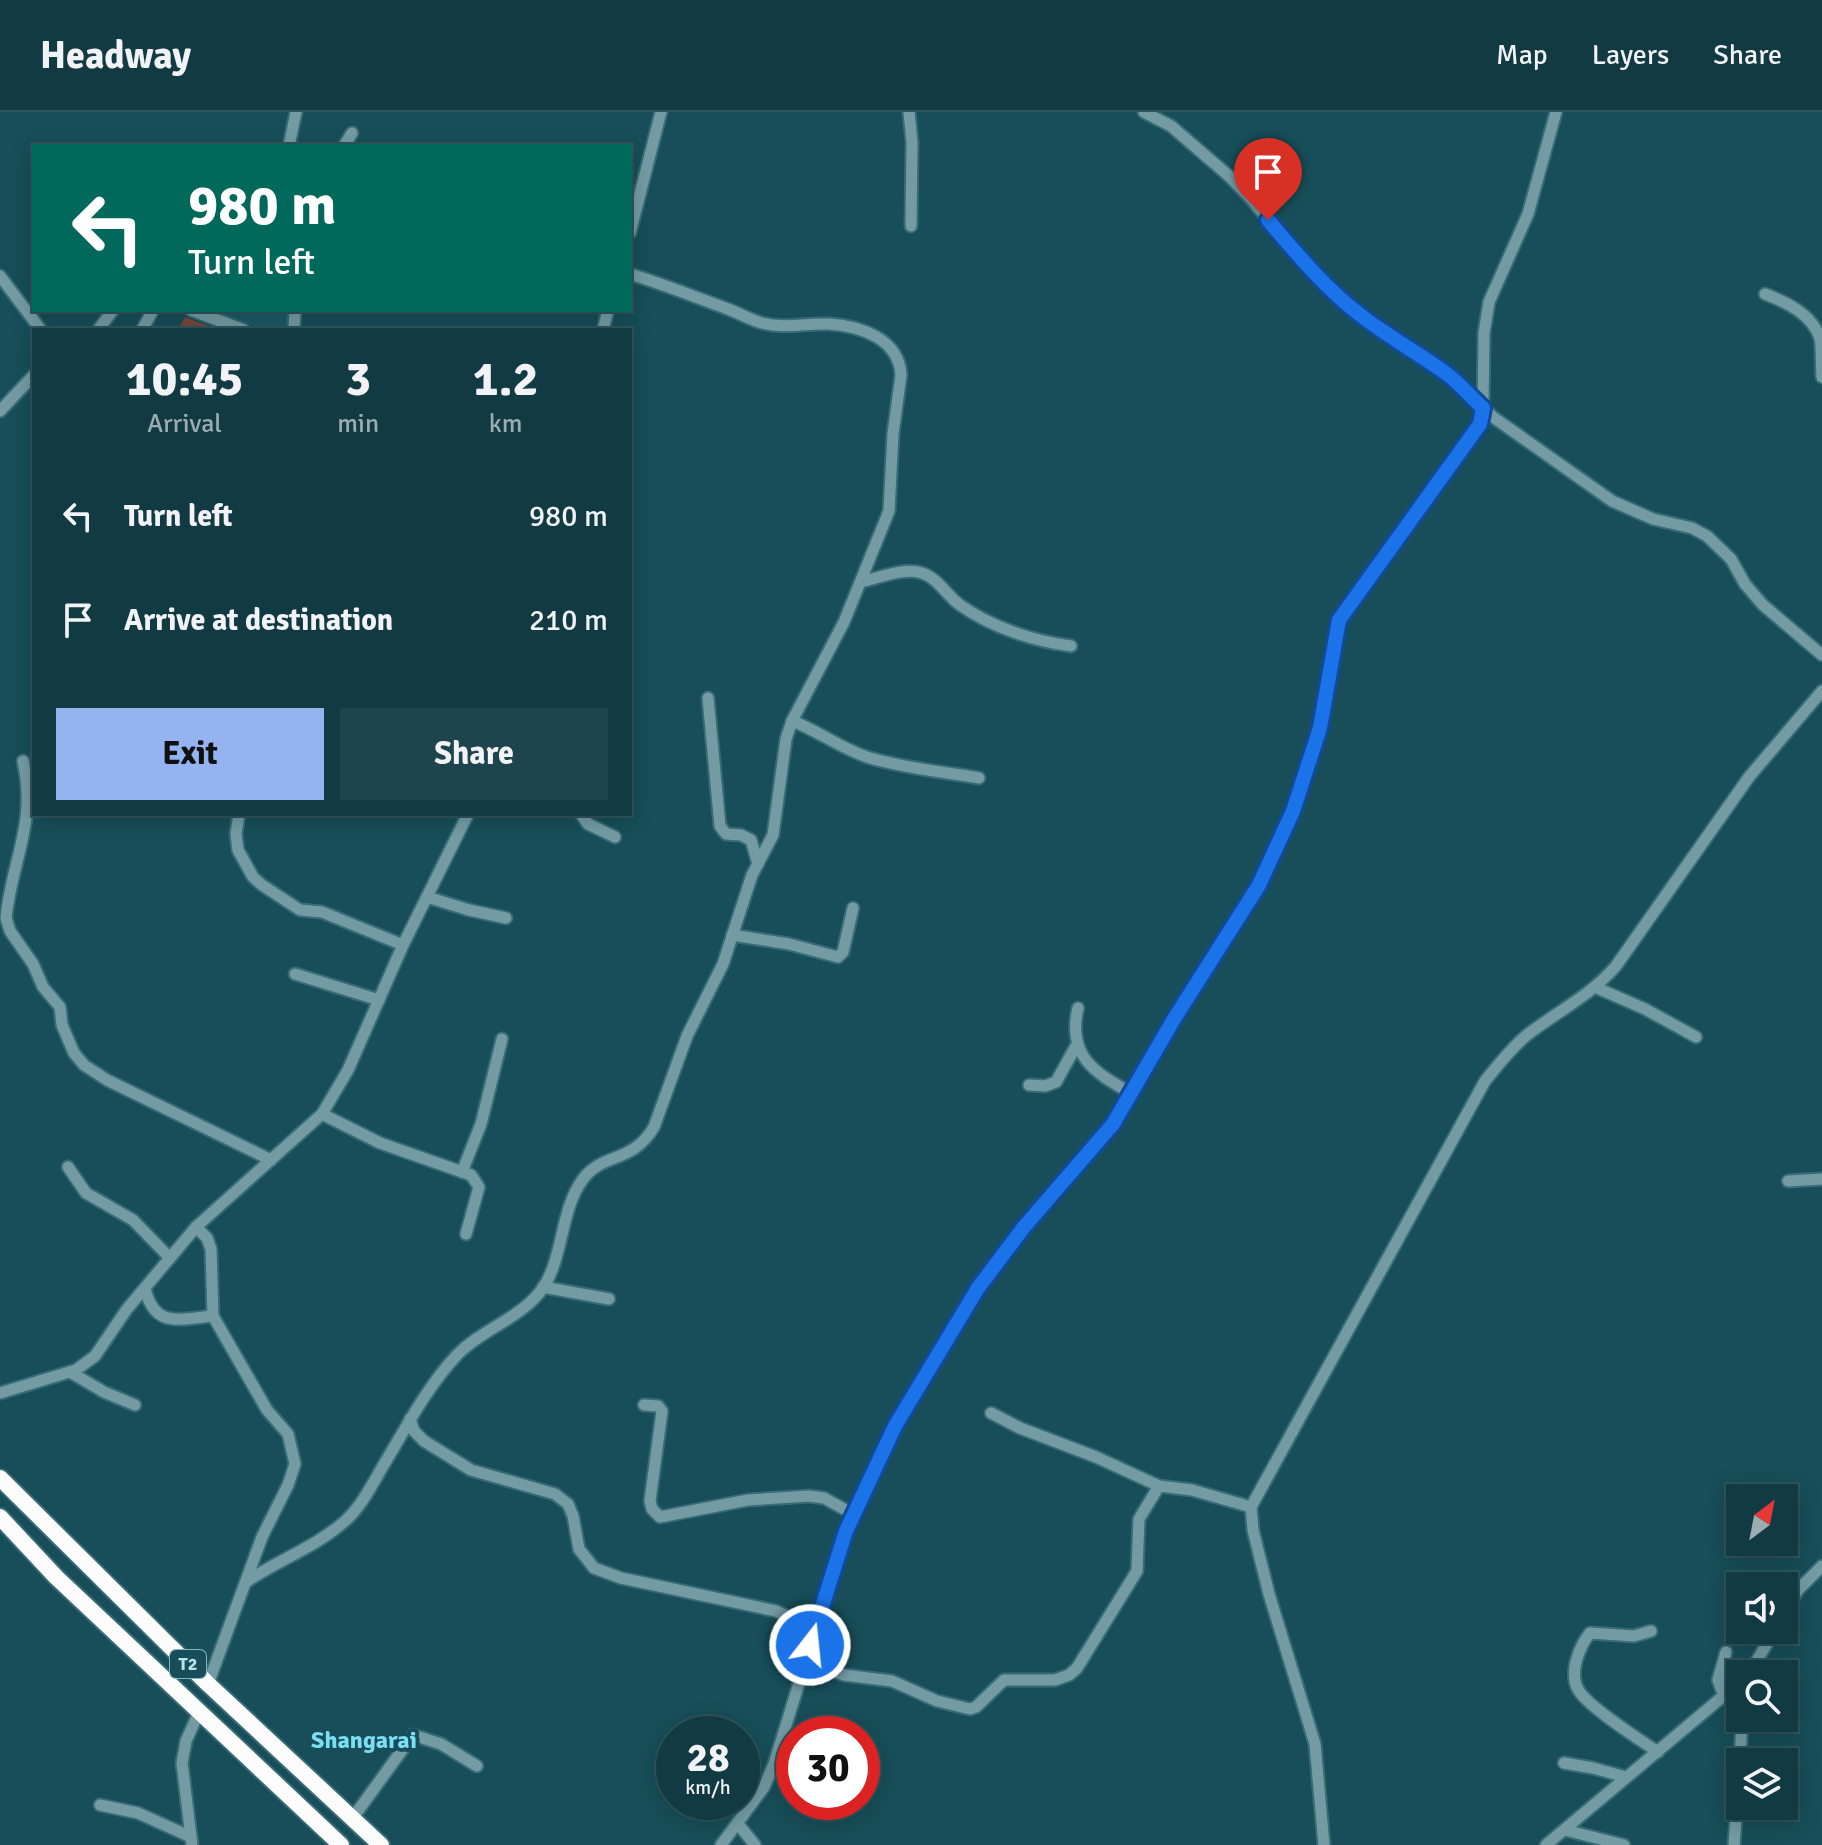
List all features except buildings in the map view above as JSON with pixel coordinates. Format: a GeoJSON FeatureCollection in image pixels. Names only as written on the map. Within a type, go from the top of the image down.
{"type":"FeatureCollection","features":[{"type":"Feature","properties":{"kind":"highway","name":"T2"},"geometry":{"type":"LineString","coordinates":[[0,1478],[208,1684],[381,1845]]}},
{"type":"Feature","properties":{"kind":"highway"},"geometry":{"type":"LineString","coordinates":[[12,1530],[34,1509]]}},
{"type":"Feature","properties":{"kind":"highway","name":"T2"},"geometry":{"type":"LineString","coordinates":[[0,1517],[56,1577],[341,1845]]}},
{"type":"Feature","properties":{"kind":"highway"},"geometry":{"type":"LineString","coordinates":[[56,1577],[78,1556]]}},
{"type":"Feature","properties":{"kind":"street"},"geometry":{"type":"LineString","coordinates":[[289,144],[296,112]]}},
{"type":"Feature","properties":{"kind":"street"},"geometry":{"type":"LineString","coordinates":[[632,225],[661,112]]}},
{"type":"Feature","properties":{"kind":"street"},"geometry":{"type":"LineString","coordinates":[[909,112],[912,142],[911,226]]}},
{"type":"Feature","properties":{"kind":"street"},"geometry":{"type":"LineString","coordinates":[[1144,112],[1171,126],[1229,176],[1310,271],[1359,314],[1447,374],[1509,430],[1612,501],[1653,519],[1692,528],[1707,536],[1731,559],[1759,602],[1822,655]]}},
{"type":"Feature","properties":{"kind":"street"},"geometry":{"type":"LineString","coordinates":[[721,1845],[764,1787],[774,1764],[814,1629],[853,1514],[895,1426],[964,1307],[1024,1227],[1102,1139],[1259,885],[1279,845],[1320,728],[1339,620],[1396,537],[1474,434],[1483,408],[1483,347],[1489,302],[1528,214],[1556,112]]}},
{"type":"Feature","properties":{"kind":"street"},"geometry":{"type":"LineString","coordinates":[[345,144],[352,133]]}},
{"type":"Feature","properties":{"kind":"street"},"geometry":{"type":"LineString","coordinates":[[246,1582],[344,1522],[371,1486],[423,1398],[457,1356],[530,1301],[543,1287],[575,1194],[584,1177],[600,1164],[634,1151],[647,1139],[687,1036],[714,985],[752,875],[777,824],[786,739],[792,721],[844,622],[878,542],[891,500],[893,434],[901,375],[901,366],[893,348],[876,337],[846,326],[794,327],[763,323],[632,275]]}},
{"type":"Feature","properties":{"kind":"street"},"geometry":{"type":"LineString","coordinates":[[0,276],[39,328]]}},
{"type":"Feature","properties":{"kind":"street"},"geometry":{"type":"LineString","coordinates":[[1765,294],[1793,307],[1808,319],[1821,341],[1822,377]]}},
{"type":"Feature","properties":{"kind":"street"},"geometry":{"type":"LineString","coordinates":[[196,312],[239,328]]}},
{"type":"Feature","properties":{"kind":"street"},"geometry":{"type":"LineString","coordinates":[[0,411],[32,377]]}},
{"type":"Feature","properties":{"kind":"street"},"geometry":{"type":"LineString","coordinates":[[861,582],[905,572],[925,574],[957,604],[992,623],[1050,643],[1071,646]]}},
{"type":"Feature","properties":{"kind":"street"},"geometry":{"type":"LineString","coordinates":[[1324,1845],[1315,1744],[1273,1609],[1253,1530],[1251,1507],[1485,1081],[1526,1036],[1597,988],[1638,939],[1749,777],[1822,691]]}},
{"type":"Feature","properties":{"kind":"street"},"geometry":{"type":"LineString","coordinates":[[708,698],[720,826],[726,834],[741,835],[751,840],[758,864]]}},
{"type":"Feature","properties":{"kind":"street"},"geometry":{"type":"LineString","coordinates":[[792,721],[869,758],[979,778]]}},
{"type":"Feature","properties":{"kind":"street"},"geometry":{"type":"LineString","coordinates":[[23,761],[28,788],[27,816],[6,918],[10,931],[33,964],[43,987],[60,1007],[62,1027],[74,1053],[84,1065],[107,1080],[271,1160]]}},
{"type":"Feature","properties":{"kind":"street"},"geometry":{"type":"LineString","coordinates":[[239,816],[238,850],[253,877],[262,885],[297,909],[322,912],[403,945]]}},
{"type":"Feature","properties":{"kind":"street"},"geometry":{"type":"LineString","coordinates":[[0,1393],[70,1372],[95,1356],[145,1288],[196,1227],[322,1114],[348,1070],[403,945],[467,816]]}},
{"type":"Feature","properties":{"kind":"street"},"geometry":{"type":"LineString","coordinates":[[582,816],[588,824],[615,837]]}},
{"type":"Feature","properties":{"kind":"street"},"geometry":{"type":"LineString","coordinates":[[427,897],[506,918]]}},
{"type":"Feature","properties":{"kind":"street"},"geometry":{"type":"LineString","coordinates":[[732,935],[789,944],[836,958],[843,952],[853,908]]}},
{"type":"Feature","properties":{"kind":"street"},"geometry":{"type":"LineString","coordinates":[[295,974],[379,1000]]}},
{"type":"Feature","properties":{"kind":"street"},"geometry":{"type":"LineString","coordinates":[[1597,988],[1645,1009],[1696,1037]]}},
{"type":"Feature","properties":{"kind":"street"},"geometry":{"type":"LineString","coordinates":[[1078,1008],[1074,1023],[1076,1046],[1084,1059],[1131,1093]]}},
{"type":"Feature","properties":{"kind":"street"},"geometry":{"type":"LineString","coordinates":[[462,1172],[481,1124],[502,1039]]}},
{"type":"Feature","properties":{"kind":"street"},"geometry":{"type":"LineString","coordinates":[[1029,1085],[1045,1086],[1056,1082],[1076,1046]]}},
{"type":"Feature","properties":{"kind":"street"},"geometry":{"type":"LineString","coordinates":[[322,1114],[380,1143],[477,1180],[479,1187],[466,1234]]}},
{"type":"Feature","properties":{"kind":"street"},"geometry":{"type":"LineString","coordinates":[[68,1167],[86,1193],[133,1220],[170,1258]]}},
{"type":"Feature","properties":{"kind":"street"},"geometry":{"type":"LineString","coordinates":[[1788,1181],[1822,1179]]}},
{"type":"Feature","properties":{"kind":"street"},"geometry":{"type":"LineString","coordinates":[[196,1227],[207,1238],[211,1249],[213,1316],[267,1410],[288,1434],[295,1464],[262,1537],[208,1684]]}},
{"type":"Feature","properties":{"kind":"street"},"geometry":{"type":"LineString","coordinates":[[543,1287],[609,1299]]}},
{"type":"Feature","properties":{"kind":"street"},"geometry":{"type":"LineString","coordinates":[[145,1288],[151,1309],[166,1319],[213,1316]]}},
{"type":"Feature","properties":{"kind":"street"},"geometry":{"type":"LineString","coordinates":[[70,1372],[104,1392],[135,1405]]}},
{"type":"Feature","properties":{"kind":"street"},"geometry":{"type":"LineString","coordinates":[[644,1405],[658,1406],[662,1411],[650,1493],[655,1514],[665,1517],[748,1500],[809,1496],[824,1498],[853,1514]]}},
{"type":"Feature","properties":{"kind":"street"},"geometry":{"type":"LineString","coordinates":[[991,1413],[1159,1486],[1192,1490],[1251,1507]]}},
{"type":"Feature","properties":{"kind":"street"},"geometry":{"type":"LineString","coordinates":[[410,1419],[418,1436],[471,1470],[555,1494],[568,1504],[579,1549],[594,1568],[621,1578],[776,1611],[814,1629]]}},
{"type":"Feature","properties":{"kind":"street"},"geometry":{"type":"LineString","coordinates":[[805,1661],[844,1675],[892,1681],[937,1701],[970,1709],[1004,1680],[1043,1681],[1069,1675],[1084,1659],[1137,1571],[1140,1560],[1139,1519],[1159,1486]]}},
{"type":"Feature","properties":{"kind":"street"},"geometry":{"type":"LineString","coordinates":[[1798,1590],[1822,1566]]}},
{"type":"Feature","properties":{"kind":"street"},"geometry":{"type":"LineString","coordinates":[[1651,1631],[1634,1636],[1590,1633],[1577,1655],[1576,1679],[1580,1692],[1624,1729],[1658,1752]]}},
{"type":"Feature","properties":{"kind":"street"},"geometry":{"type":"LineString","coordinates":[[1546,1845],[1724,1696],[1718,1680],[1726,1652]]}},
{"type":"Feature","properties":{"kind":"street"},"geometry":{"type":"LineString","coordinates":[[191,1841],[182,1763],[186,1741],[200,1710]]}},
{"type":"Feature","properties":{"kind":"street"},"geometry":{"type":"LineString","coordinates":[[352,1819],[413,1735],[441,1744],[477,1766]]}},
{"type":"Feature","properties":{"kind":"street"},"geometry":{"type":"LineString","coordinates":[[1564,1763],[1626,1777]]}},
{"type":"Feature","properties":{"kind":"street"},"geometry":{"type":"LineString","coordinates":[[100,1805],[138,1813],[191,1841]]}},
{"type":"Feature","properties":{"kind":"street"},"geometry":{"type":"LineString","coordinates":[[1734,1845],[1736,1820]]}},
{"type":"Feature","properties":{"kind":"street"},"geometry":{"type":"LineString","coordinates":[[738,1824],[755,1845]]}},
{"type":"Feature","properties":{"kind":"street"},"geometry":{"type":"LineString","coordinates":[[1565,1830],[1624,1845]]}},
{"type":"Feature","properties":{"kind":"shaded area"},"geometry":{"type":"Polygon","coordinates":[[[214,312],[291,312],[290,328],[258,328],[214,312]]]}},
{"type":"Feature","properties":{"kind":"shaded area"},"geometry":{"type":"Polygon","coordinates":[[[185,317],[214,328],[179,328],[185,317]]]}},
{"type":"Feature","properties":{"kind":"district","name":"Shangarai"},"geometry":{"type":"Point","coordinates":[364,1740]}},
{"type":"Feature","properties":{"kind":"route"},"geometry":{"type":"LineString","coordinates":[[810,1645],[846,1531],[895,1426],[964,1307],[1024,1227],[1113,1124],[1174,1019],[1259,885],[1293,811],[1320,728],[1339,620],[1480,424],[1483,408],[1447,374],[1332,292],[1310,271],[1268,220]]}}]}
